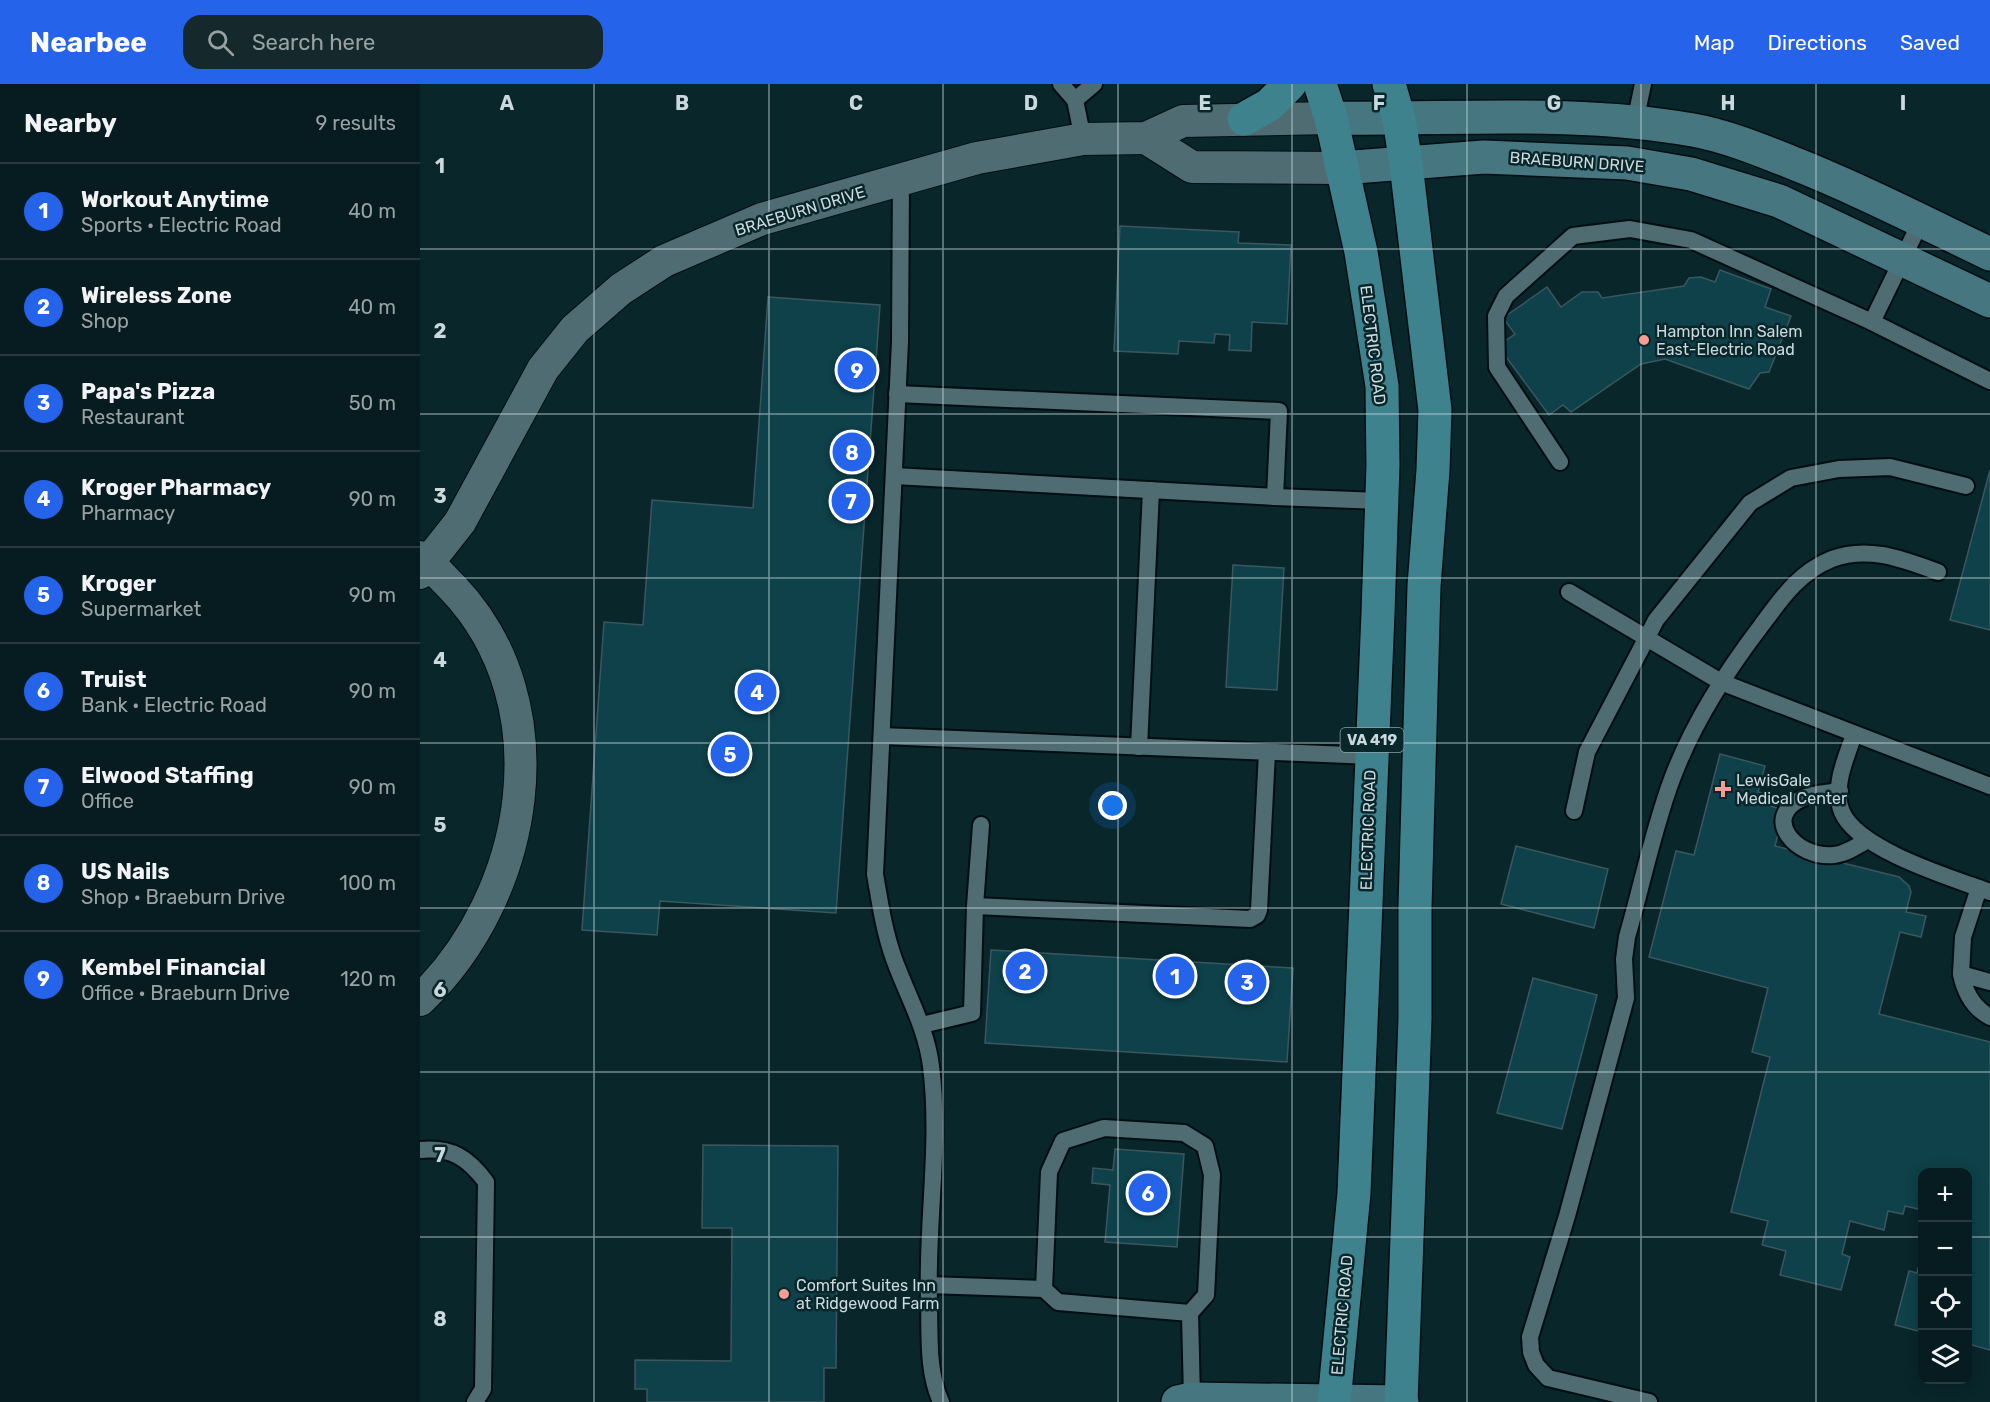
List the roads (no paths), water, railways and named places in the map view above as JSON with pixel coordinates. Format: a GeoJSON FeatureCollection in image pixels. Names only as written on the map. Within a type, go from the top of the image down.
{"type":"FeatureCollection","features":[{"type":"Feature","properties":{"kind":"main road"},"geometry":{"type":"LineString","coordinates":[[1244,119],[1269,105],[1290,84]]}},
{"type":"Feature","properties":{"kind":"main road","name":"ELECTRIC ROAD"},"geometry":{"type":"LineString","coordinates":[[1320,84],[1361,252],[1382,386],[1381,501],[1354,1193],[1334,1402]]}},
{"type":"Feature","properties":{"kind":"main road","name":"VA 419"},"geometry":{"type":"LineString","coordinates":[[1389,84],[1399,119],[1406,164],[1435,410],[1423,597],[1415,907],[1415,1019],[1401,1402]]}},
{"type":"Feature","properties":{"kind":"street","name":"BRAEBURN DRIVE"},"geometry":{"type":"LineString","coordinates":[[423,564],[460,522],[543,369],[575,329],[621,289],[664,261],[762,219],[977,158],[1083,140],[1146,138],[1183,122],[1244,119],[1508,117],[1635,122],[1695,130],[1767,152],[1846,184],[1990,254]]}},
{"type":"Feature","properties":{"kind":"street","name":"BRAEBURN DRIVE"},"geometry":{"type":"LineString","coordinates":[[1146,138],[1192,167],[1341,168],[1484,157],[1628,163],[1691,174],[1754,192],[1990,301]]}},
{"type":"Feature","properties":{"kind":"street"},"geometry":{"type":"LineString","coordinates":[[1754,192],[1767,152]]}},
{"type":"Feature","properties":{"kind":"street"},"geometry":{"type":"LineString","coordinates":[[420,1000],[434,986],[469,941],[492,898],[506,863],[517,816],[521,768],[519,724],[512,691],[498,651],[472,608],[423,564]]}},
{"type":"Feature","properties":{"kind":"street"},"geometry":{"type":"LineString","coordinates":[[1185,1400],[1401,1402]]}},
{"type":"Feature","properties":{"kind":"lane"},"geometry":{"type":"LineString","coordinates":[[1061,84],[1075,100],[1083,140]]}},
{"type":"Feature","properties":{"kind":"lane"},"geometry":{"type":"LineString","coordinates":[[1075,100],[1095,84]]}},
{"type":"Feature","properties":{"kind":"lane"},"geometry":{"type":"LineString","coordinates":[[1635,122],[1643,84]]}},
{"type":"Feature","properties":{"kind":"lane"},"geometry":{"type":"LineString","coordinates":[[901,180],[897,394],[876,874],[882,918],[895,960],[922,1025],[931,1065],[935,1113],[928,1286],[931,1367],[941,1402]]}},
{"type":"Feature","properties":{"kind":"lane"},"geometry":{"type":"LineString","coordinates":[[1872,322],[1921,221]]}},
{"type":"Feature","properties":{"kind":"lane"},"geometry":{"type":"LineString","coordinates":[[1560,462],[1497,367],[1496,316],[1506,296],[1573,236],[1630,229],[1691,240],[1872,322],[1990,381]]}},
{"type":"Feature","properties":{"kind":"lane"},"geometry":{"type":"LineString","coordinates":[[897,394],[1279,411],[1275,496]]}},
{"type":"Feature","properties":{"kind":"lane"},"geometry":{"type":"LineString","coordinates":[[1574,811],[1587,752],[1656,620],[1750,503],[1791,478],[1839,469],[1890,467],[1966,486]]}},
{"type":"Feature","properties":{"kind":"lane"},"geometry":{"type":"LineString","coordinates":[[894,476],[1381,501]]}},
{"type":"Feature","properties":{"kind":"lane"},"geometry":{"type":"LineString","coordinates":[[1139,747],[1151,490]]}},
{"type":"Feature","properties":{"kind":"lane"},"geometry":{"type":"LineString","coordinates":[[1649,1402],[1548,1378],[1536,1365],[1531,1352],[1530,1337],[1567,1216],[1626,998],[1624,958],[1627,937],[1668,791],[1696,724],[1721,682],[1790,588],[1809,570],[1833,558],[1854,554],[1881,554],[1938,572]]}},
{"type":"Feature","properties":{"kind":"lane"},"geometry":{"type":"LineString","coordinates":[[1569,592],[1721,682],[1990,786]]}},
{"type":"Feature","properties":{"kind":"lane"},"geometry":{"type":"LineString","coordinates":[[1854,735],[1842,768],[1840,791],[1840,810],[1851,827],[1882,849],[1985,890],[1963,937],[1961,974],[1964,990],[1974,1005],[1990,1017]]}},
{"type":"Feature","properties":{"kind":"lane"},"geometry":{"type":"LineString","coordinates":[[882,736],[1372,756]]}},
{"type":"Feature","properties":{"kind":"lane"},"geometry":{"type":"LineString","coordinates":[[975,906],[1250,918],[1257,915],[1264,837],[1267,752]]}},
{"type":"Feature","properties":{"kind":"lane"},"geometry":{"type":"LineString","coordinates":[[1840,791],[1804,797],[1792,805],[1784,823],[1785,833],[1791,842],[1814,854],[1833,855],[1845,852],[1868,840]]}},
{"type":"Feature","properties":{"kind":"lane"},"geometry":{"type":"LineString","coordinates":[[922,1025],[972,1013],[975,906],[981,825]]}},
{"type":"Feature","properties":{"kind":"lane"},"geometry":{"type":"LineString","coordinates":[[1961,974],[1990,982]]}},
{"type":"Feature","properties":{"kind":"lane"},"geometry":{"type":"LineString","coordinates":[[1044,1289],[1049,1172],[1063,1141],[1104,1128],[1184,1133],[1205,1146],[1212,1175],[1206,1295],[1190,1313],[1185,1400]]}},
{"type":"Feature","properties":{"kind":"lane"},"geometry":{"type":"LineString","coordinates":[[420,1150],[435,1149],[470,1161],[486,1182],[483,1389],[475,1402]]}},
{"type":"Feature","properties":{"kind":"lane"},"geometry":{"type":"LineString","coordinates":[[928,1286],[1044,1289],[1058,1302],[1190,1313]]}},
{"type":"Feature","properties":{"kind":"place","name":"Hampton Inn Salem East-Electric Road"},"geometry":{"type":"Point","coordinates":[1644,340]}},
{"type":"Feature","properties":{"kind":"place","name":"Kembel Financial"},"geometry":{"type":"Point","coordinates":[857,370]}},
{"type":"Feature","properties":{"kind":"place","name":"US Nails"},"geometry":{"type":"Point","coordinates":[852,452]}},
{"type":"Feature","properties":{"kind":"place","name":"Elwood Staffing"},"geometry":{"type":"Point","coordinates":[851,501]}},
{"type":"Feature","properties":{"kind":"place","name":"Kroger Pharmacy"},"geometry":{"type":"Point","coordinates":[757,692]}},
{"type":"Feature","properties":{"kind":"place","name":"Kroger"},"geometry":{"type":"Point","coordinates":[730,754]}},
{"type":"Feature","properties":{"kind":"place","name":"LewisGale Medical Center"},"geometry":{"type":"Point","coordinates":[1723,789]}},
{"type":"Feature","properties":{"kind":"place","name":"Wireless Zone"},"geometry":{"type":"Point","coordinates":[1025,971]}},
{"type":"Feature","properties":{"kind":"place","name":"Workout Anytime"},"geometry":{"type":"Point","coordinates":[1175,976]}},
{"type":"Feature","properties":{"kind":"place","name":"Papa's Pizza"},"geometry":{"type":"Point","coordinates":[1247,982]}},
{"type":"Feature","properties":{"kind":"place","name":"Truist"},"geometry":{"type":"Point","coordinates":[1148,1193]}},
{"type":"Feature","properties":{"kind":"place","name":"Comfort Suites Inn at Ridgewood Farm"},"geometry":{"type":"Point","coordinates":[784,1294]}}]}
